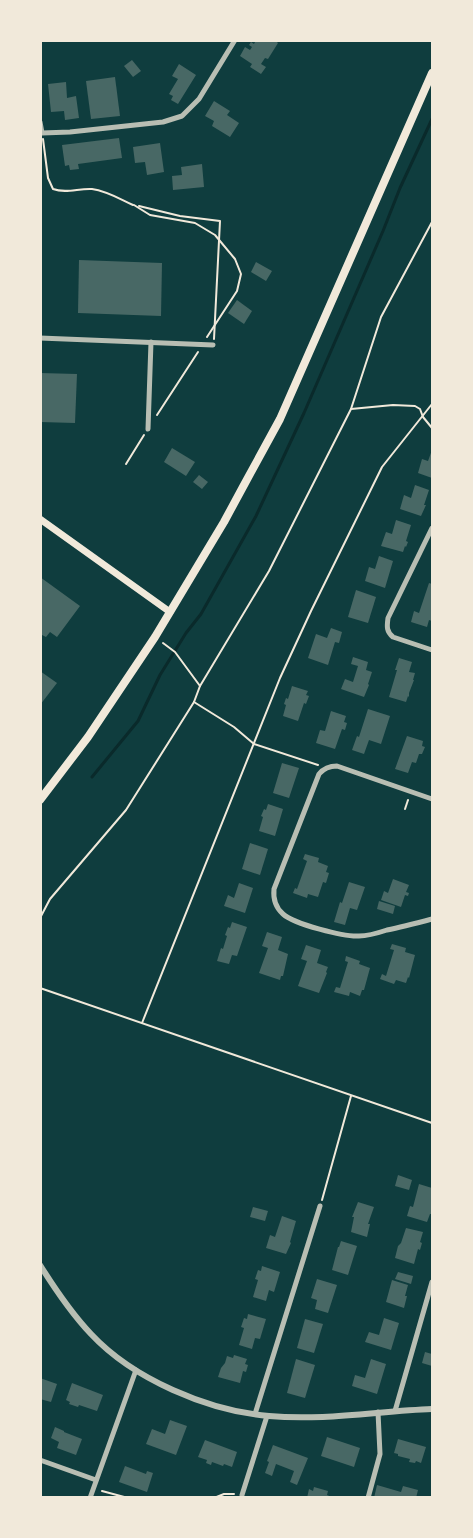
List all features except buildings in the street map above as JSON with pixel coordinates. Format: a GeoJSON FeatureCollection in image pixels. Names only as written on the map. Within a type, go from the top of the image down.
{"type":"FeatureCollection","features":[{"type":"Feature","properties":{"kind":"main road"},"geometry":{"type":"LineString","coordinates":[[40,800],[88,737],[155,637],[224,522],[280,419],[432,73]]}},
{"type":"Feature","properties":{"kind":"main road"},"geometry":{"type":"LineString","coordinates":[[40,519],[170,612]]}},
{"type":"Feature","properties":{"kind":"street"},"geometry":{"type":"LineString","coordinates":[[40,122],[42,133],[70,132],[164,122],[182,116],[199,99],[235,40]]}},
{"type":"Feature","properties":{"kind":"street"},"geometry":{"type":"LineString","coordinates":[[40,338],[213,345]]}},
{"type":"Feature","properties":{"kind":"street"},"geometry":{"type":"LineString","coordinates":[[148,429],[151,342]]}},
{"type":"Feature","properties":{"kind":"street"},"geometry":{"type":"LineString","coordinates":[[432,528],[388,618],[387,628],[393,637],[432,650]]}},
{"type":"Feature","properties":{"kind":"street"},"geometry":{"type":"LineString","coordinates":[[432,799],[338,766],[326,768],[319,774],[274,889],[273,897],[276,906],[287,918],[347,936],[360,936],[432,919]]}},
{"type":"Feature","properties":{"kind":"street"},"geometry":{"type":"LineString","coordinates":[[255,1414],[320,1206]]}},
{"type":"Feature","properties":{"kind":"street"},"geometry":{"type":"LineString","coordinates":[[40,1264],[71,1312],[113,1355],[167,1387],[200,1402],[229,1410],[267,1416],[319,1417],[432,1409]]}},
{"type":"Feature","properties":{"kind":"street"},"geometry":{"type":"LineString","coordinates":[[395,1411],[432,1282]]}},
{"type":"Feature","properties":{"kind":"street"},"geometry":{"type":"LineString","coordinates":[[90,1497],[136,1370]]}},
{"type":"Feature","properties":{"kind":"street"},"geometry":{"type":"LineString","coordinates":[[368,1497],[380,1454],[378,1412]]}},
{"type":"Feature","properties":{"kind":"street"},"geometry":{"type":"LineString","coordinates":[[242,1495],[267,1416]]}},
{"type":"Feature","properties":{"kind":"street"},"geometry":{"type":"LineString","coordinates":[[40,1461],[96,1480]]}},
{"type":"Feature","properties":{"kind":"path"},"geometry":{"type":"LineString","coordinates":[[42,133],[48,178],[53,189],[63,192],[98,190],[134,205],[180,216],[220,220],[213,345]]}},
{"type":"Feature","properties":{"kind":"path"},"geometry":{"type":"LineString","coordinates":[[126,464],[237,291],[241,274],[236,259],[215,235],[195,223],[150,215],[134,205]]}},
{"type":"Feature","properties":{"kind":"path"},"geometry":{"type":"LineString","coordinates":[[40,918],[50,899],[126,810],[194,702],[200,686],[269,571],[351,409],[381,317],[432,222]]}},
{"type":"Feature","properties":{"kind":"path"},"geometry":{"type":"LineString","coordinates":[[142,1023],[280,678],[310,611],[382,467],[432,404]]}},
{"type":"Feature","properties":{"kind":"path"},"geometry":{"type":"LineString","coordinates":[[351,409],[393,405],[415,406],[420,409],[432,428]]}},
{"type":"Feature","properties":{"kind":"path"},"geometry":{"type":"LineString","coordinates":[[155,637],[174,652],[200,686]]}},
{"type":"Feature","properties":{"kind":"path"},"geometry":{"type":"LineString","coordinates":[[194,702],[234,727],[254,744],[326,768]]}},
{"type":"Feature","properties":{"kind":"path"},"geometry":{"type":"LineString","coordinates":[[40,988],[432,1123]]}},
{"type":"Feature","properties":{"kind":"path"},"geometry":{"type":"LineString","coordinates":[[320,1206],[351,1096]]}},
{"type":"Feature","properties":{"kind":"path"},"geometry":{"type":"LineString","coordinates":[[93,1488],[128,1497]]}},
{"type":"Feature","properties":{"kind":"path"},"geometry":{"type":"LineString","coordinates":[[213,1497],[224,1494],[242,1495]]}},
{"type":"Feature","properties":{"kind":"waterway"},"geometry":{"type":"LineString","coordinates":[[92,777],[138,721],[160,675],[186,633],[201,614],[256,516],[304,413],[432,119]]}}]}
